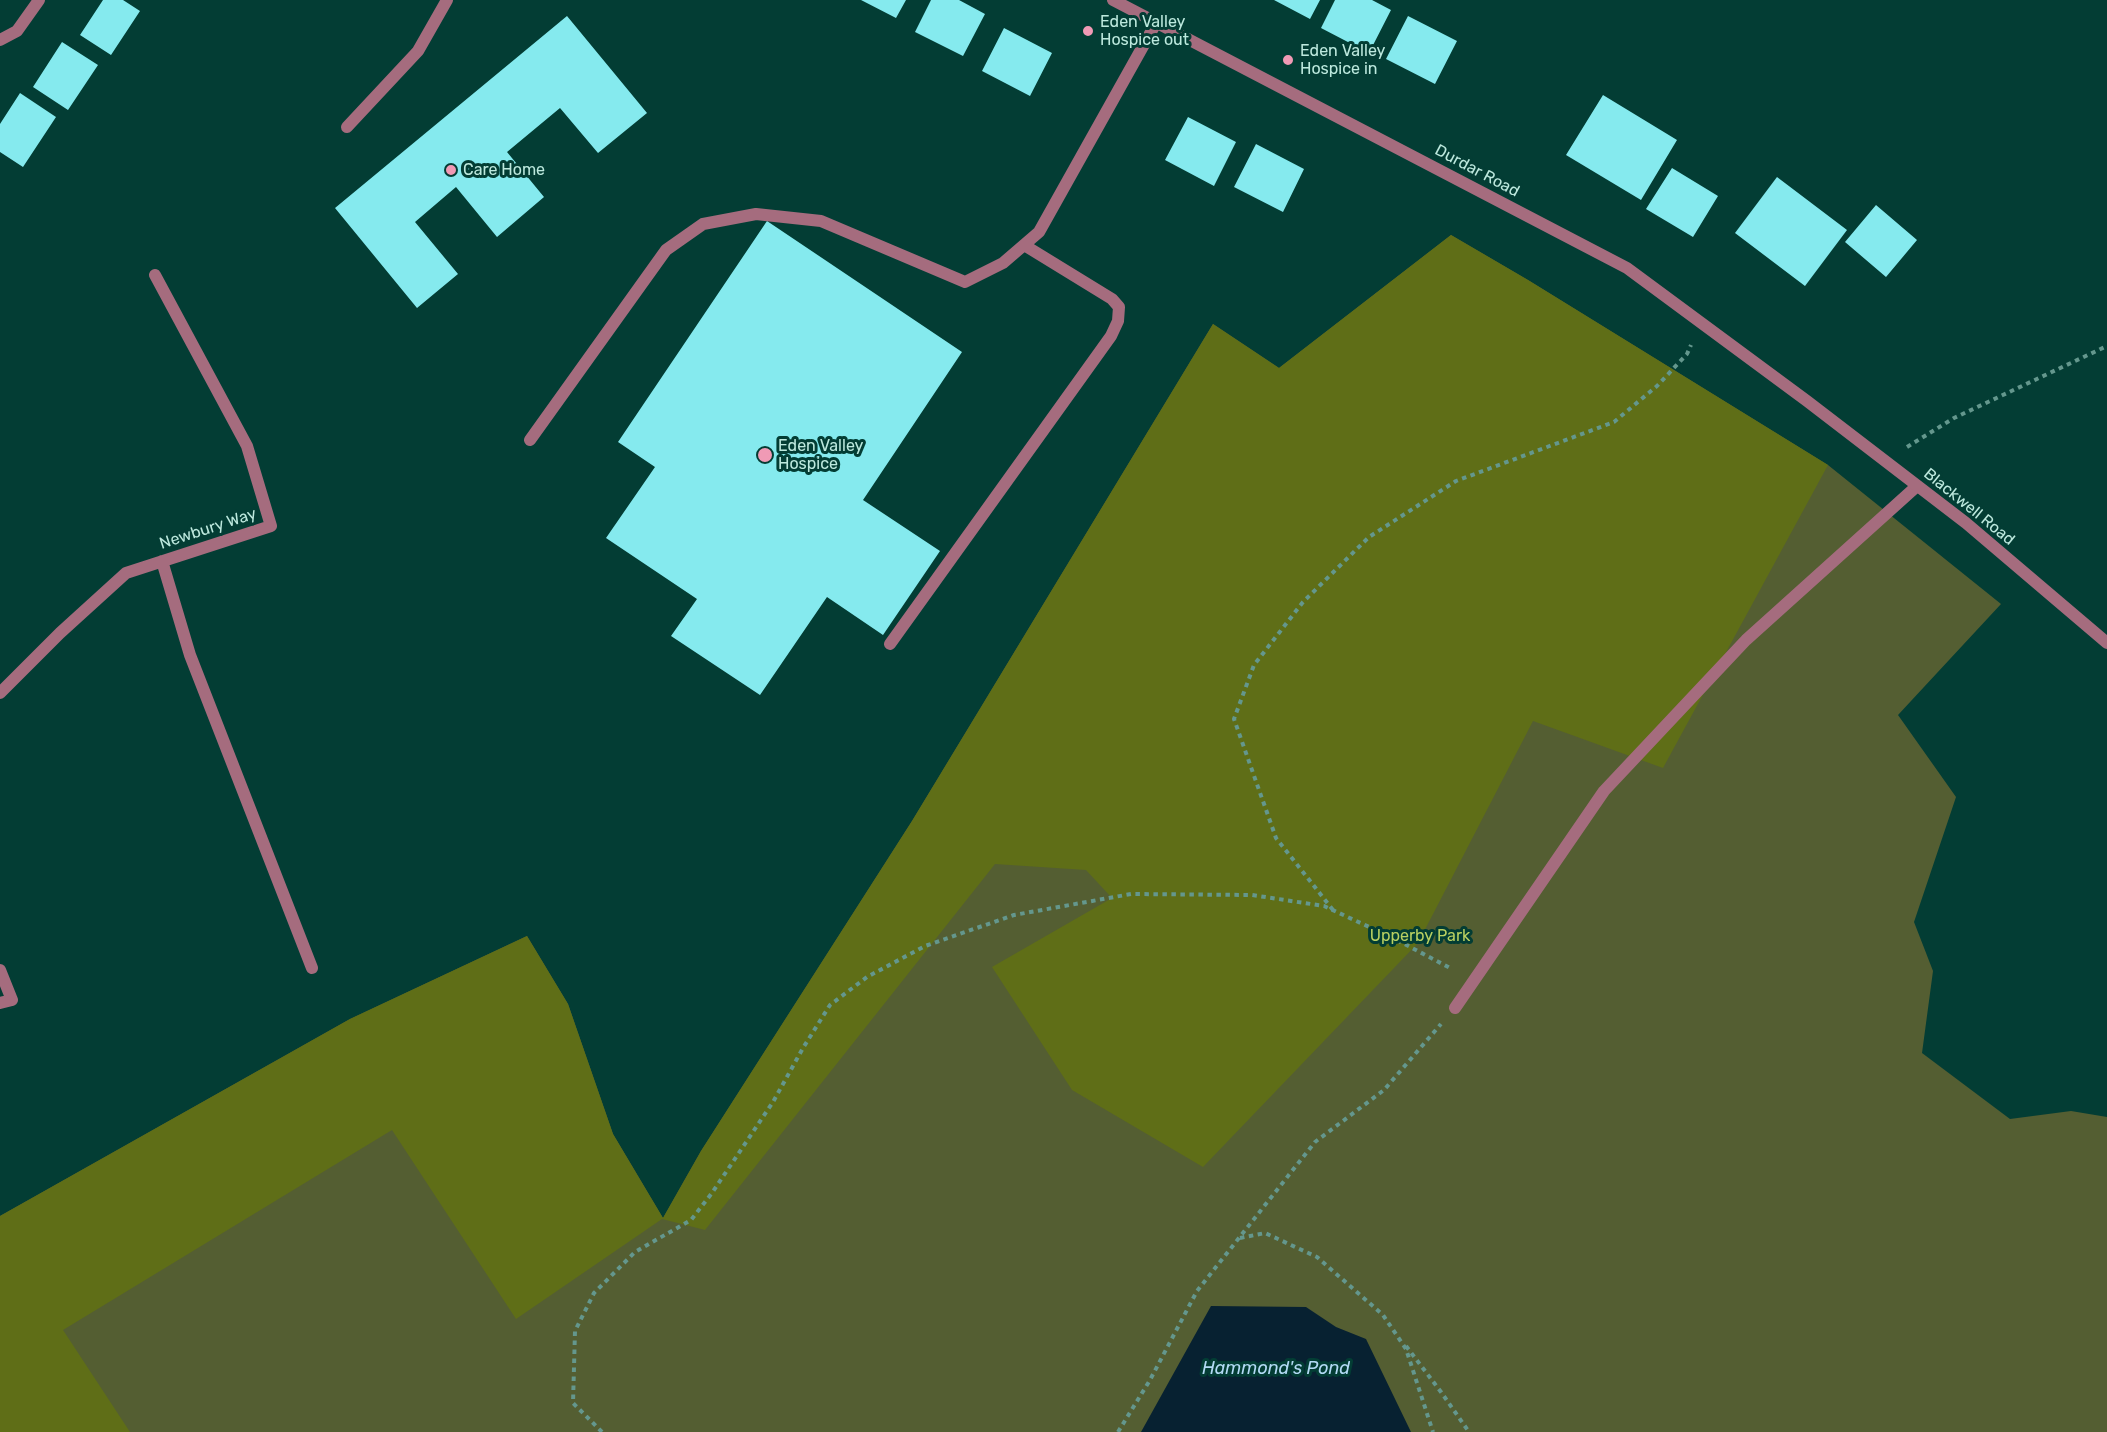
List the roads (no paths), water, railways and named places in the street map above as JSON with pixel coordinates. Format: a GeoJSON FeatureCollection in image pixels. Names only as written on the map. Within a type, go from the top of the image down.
{"type":"FeatureCollection","features":[{"type":"Feature","properties":{"kind":"street"},"geometry":{"type":"LineString","coordinates":[[0,40],[17,31],[39,0]]}},
{"type":"Feature","properties":{"kind":"street"},"geometry":{"type":"LineString","coordinates":[[347,127],[417,51],[447,0]]}},
{"type":"Feature","properties":{"kind":"street","name":"Durdar Road"},"geometry":{"type":"LineString","coordinates":[[1113,0],[1627,268],[1808,401]]}},
{"type":"Feature","properties":{"kind":"street"},"geometry":{"type":"LineString","coordinates":[[530,440],[666,250],[703,224],[756,214],[821,221],[965,282],[1003,263],[1039,232],[1156,23]]}},
{"type":"Feature","properties":{"kind":"street"},"geometry":{"type":"LineString","coordinates":[[890,644],[1111,336],[1118,321],[1119,307],[1112,299],[1024,245]]}},
{"type":"Feature","properties":{"kind":"street","name":"Newbury Way"},"geometry":{"type":"LineString","coordinates":[[0,693],[60,633],[126,573],[271,526],[247,446],[155,275]]}},
{"type":"Feature","properties":{"kind":"street","name":"Blackwell Road"},"geometry":{"type":"LineString","coordinates":[[1808,401],[1965,523],[2107,643]]}},
{"type":"Feature","properties":{"kind":"street"},"geometry":{"type":"LineString","coordinates":[[1455,1008],[1604,791],[1746,640],[1917,486]]}},
{"type":"Feature","properties":{"kind":"street"},"geometry":{"type":"LineString","coordinates":[[162,561],[190,655],[312,968]]}},
{"type":"Feature","properties":{"kind":"street"},"geometry":{"type":"LineString","coordinates":[[0,970],[12,1000],[0,1004]]}},
{"type":"Feature","properties":{"kind":"water","name":"Hammond's Pond"},"geometry":{"type":"Polygon","coordinates":[[[1211,1306],[1306,1307],[1336,1327],[1366,1339],[1411,1432],[1141,1432],[1211,1306]]]}},
{"type":"Feature","properties":{"kind":"place","name":"Eden Valley Hospice out"},"geometry":{"type":"Point","coordinates":[1088,31]}},
{"type":"Feature","properties":{"kind":"place","name":"Eden Valley Hospice in"},"geometry":{"type":"Point","coordinates":[1288,60]}},
{"type":"Feature","properties":{"kind":"place","name":"Care Home"},"geometry":{"type":"Point","coordinates":[451,170]}},
{"type":"Feature","properties":{"kind":"place","name":"Eden Valley Hospice"},"geometry":{"type":"Point","coordinates":[765,455]}},
{"type":"Feature","properties":{"kind":"park label","name":"Upperby Park"},"geometry":{"type":"Point","coordinates":[1420,936]}}]}
